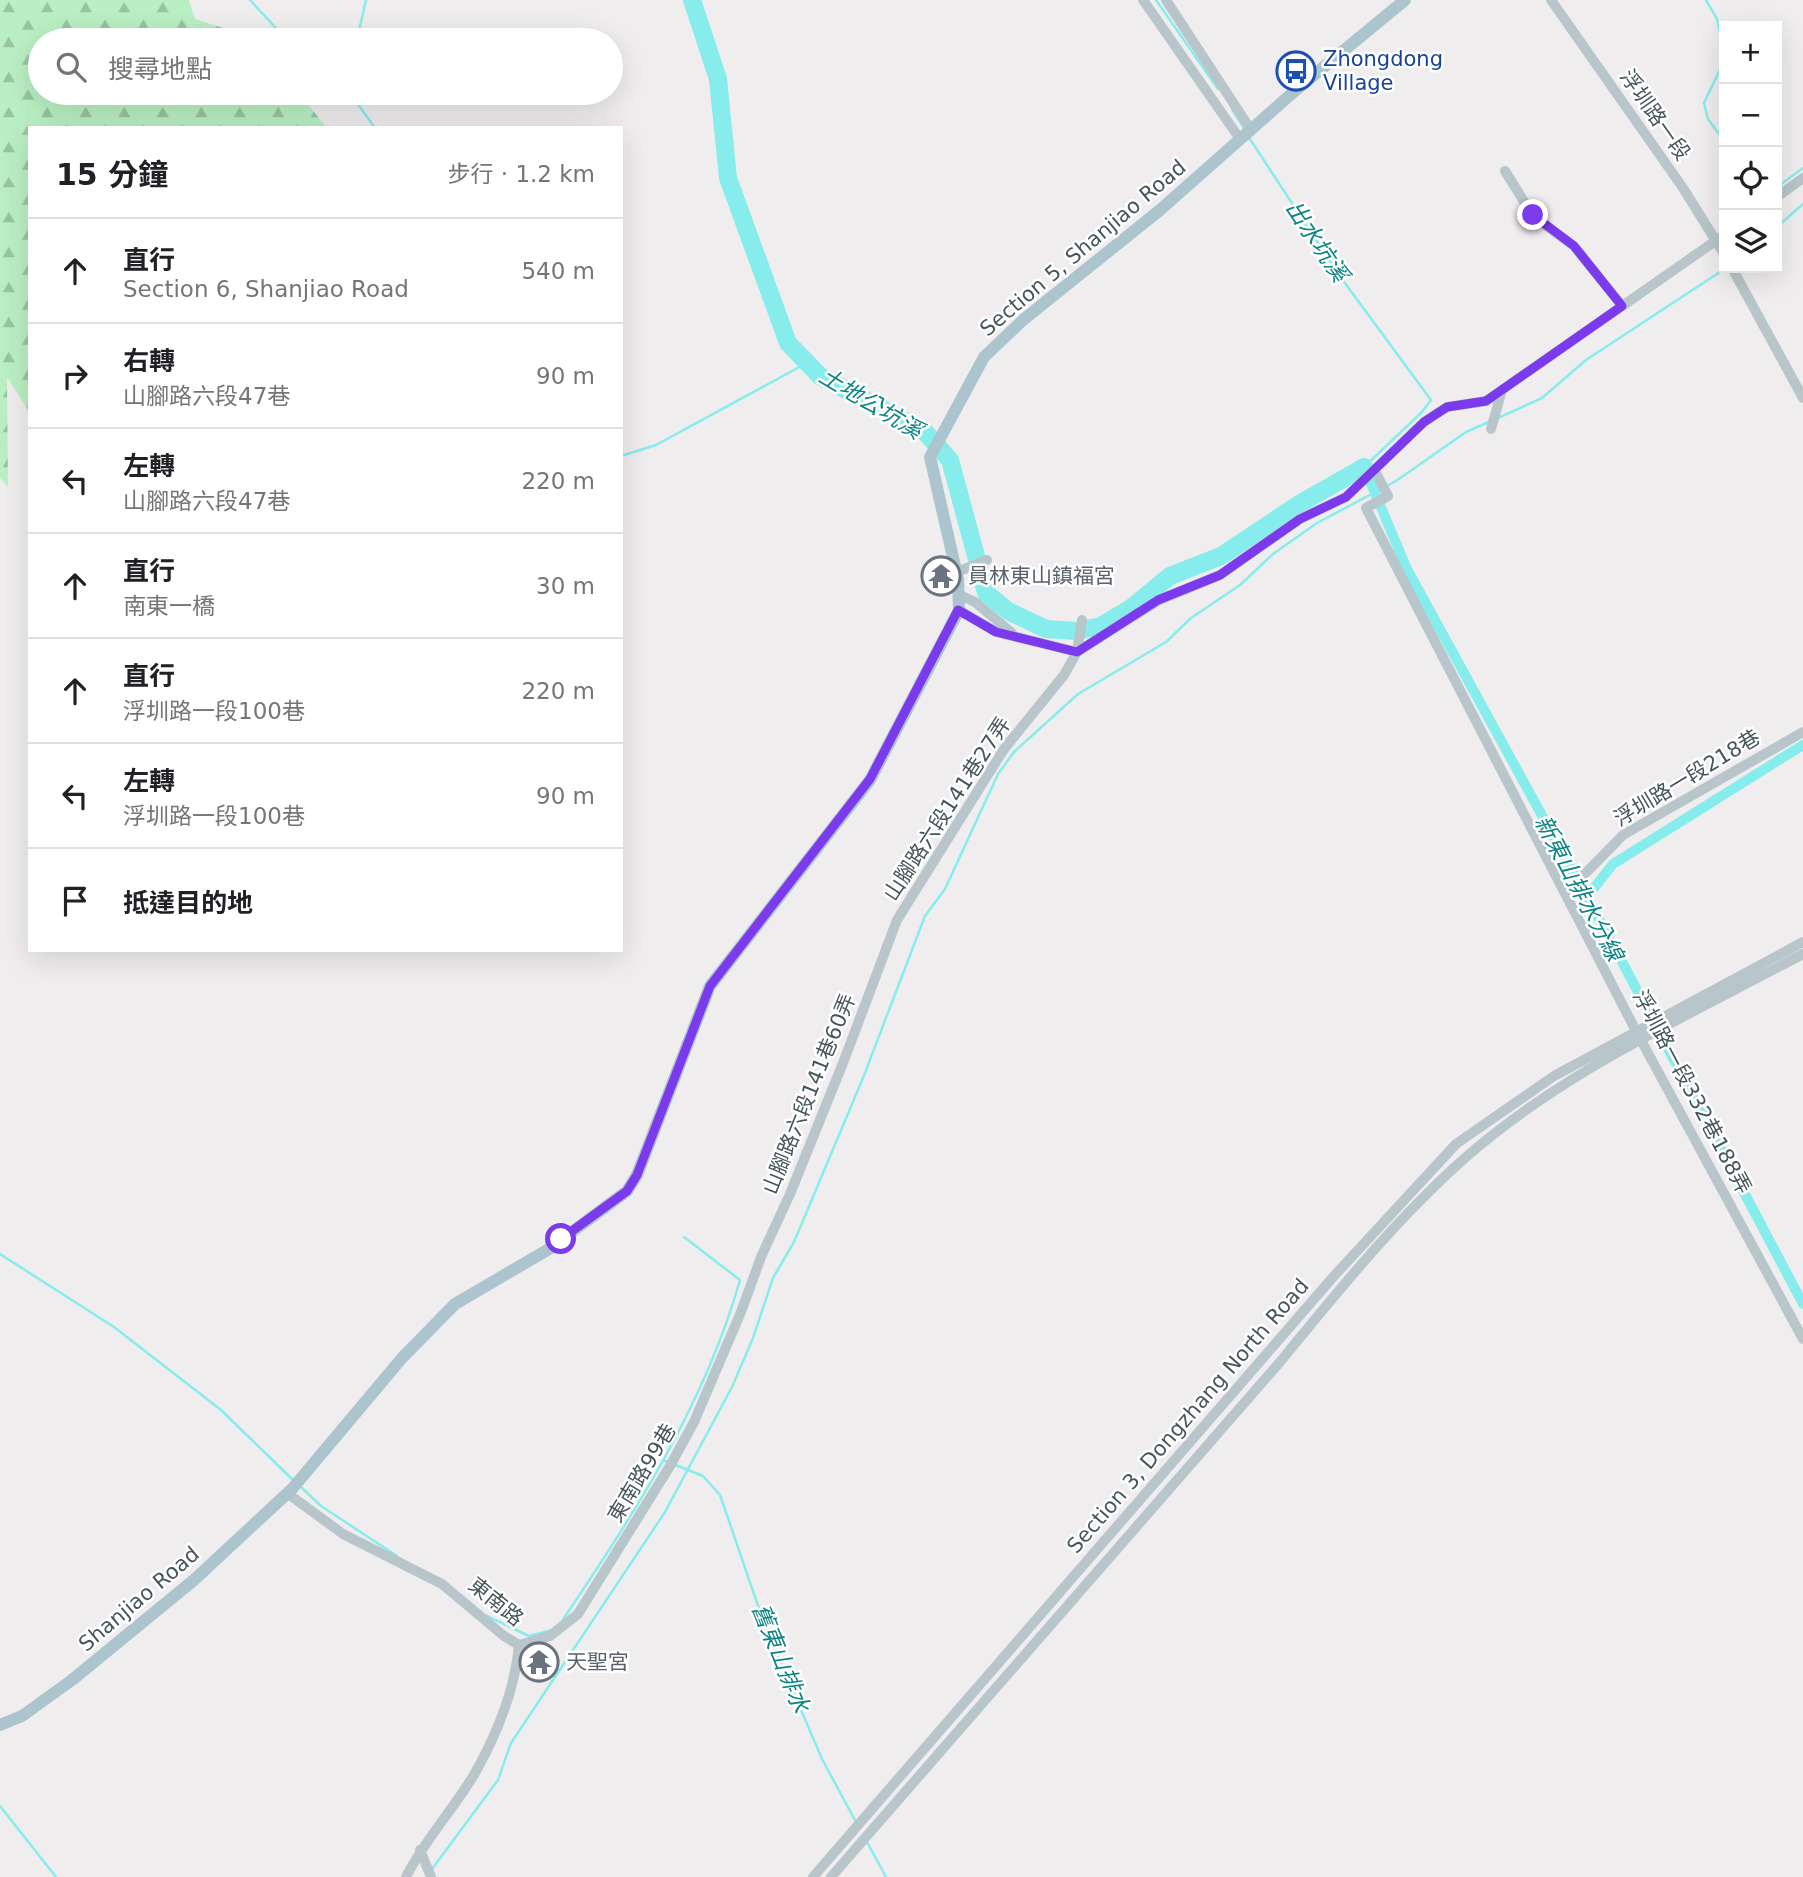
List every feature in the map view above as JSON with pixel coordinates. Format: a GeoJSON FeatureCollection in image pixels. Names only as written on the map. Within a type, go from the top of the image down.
{"type":"FeatureCollection","features":[{"type":"Feature","properties":{"kind":"main road"},"geometry":{"type":"LineString","coordinates":[[1251,130],[1405,0]]}},
{"type":"Feature","properties":{"kind":"main road","name":"Section 5, Shanjiao Road"},"geometry":{"type":"LineString","coordinates":[[930,457],[984,358],[1023,320],[1160,210],[1251,130]]}},
{"type":"Feature","properties":{"kind":"main road","name":"Shanjiao Road"},"geometry":{"type":"LineString","coordinates":[[0,1725],[22,1716],[72,1680],[194,1580],[289,1491],[402,1358],[454,1304],[549,1249],[627,1191],[637,1175],[710,986],[870,779],[958,610],[960,595],[957,572],[930,457]]}},
{"type":"Feature","properties":{"kind":"street"},"geometry":{"type":"LineString","coordinates":[[1143,0],[1240,139]]}},
{"type":"Feature","properties":{"kind":"street"},"geometry":{"type":"LineString","coordinates":[[1166,0],[1251,130]]}},
{"type":"Feature","properties":{"kind":"street","name":"浮圳路一段"},"geometry":{"type":"LineString","coordinates":[[1551,0],[1719,234]]}},
{"type":"Feature","properties":{"kind":"street"},"geometry":{"type":"LineString","coordinates":[[1505,171],[1533,215],[1574,246],[1622,306]]}},
{"type":"Feature","properties":{"kind":"street"},"geometry":{"type":"LineString","coordinates":[[1782,193],[1803,178]]}},
{"type":"Feature","properties":{"kind":"street"},"geometry":{"type":"LineString","coordinates":[[958,610],[996,632],[1077,652],[1158,600],[1220,575],[1300,519],[1346,497],[1424,422],[1447,407],[1486,401],[1719,238]]}},
{"type":"Feature","properties":{"kind":"street"},"geometry":{"type":"LineString","coordinates":[[1734,273],[1803,398]]}},
{"type":"Feature","properties":{"kind":"street"},"geometry":{"type":"LineString","coordinates":[[1491,429],[1502,390]]}},
{"type":"Feature","properties":{"kind":"street","name":"浮圳路一段332巷188弄"},"geometry":{"type":"LineString","coordinates":[[1375,471],[1388,496],[1366,508],[1639,1036],[1803,1339]]}},
{"type":"Feature","properties":{"kind":"street"},"geometry":{"type":"LineString","coordinates":[[957,572],[987,560]]}},
{"type":"Feature","properties":{"kind":"street"},"geometry":{"type":"LineString","coordinates":[[960,595],[975,602],[1015,635]]}},
{"type":"Feature","properties":{"kind":"street"},"geometry":{"type":"LineString","coordinates":[[1077,652],[1082,620]]}},
{"type":"Feature","properties":{"kind":"street","name":"山腳路六段141巷27弄"},"geometry":{"type":"LineString","coordinates":[[898,919],[1004,749],[1064,675],[1077,652]]}},
{"type":"Feature","properties":{"kind":"street","name":"浮圳路一段218巷"},"geometry":{"type":"LineString","coordinates":[[1566,893],[1623,835],[1803,732]]}},
{"type":"Feature","properties":{"kind":"street","name":"山腳路六段141巷60弄"},"geometry":{"type":"LineString","coordinates":[[751,1282],[843,1063],[898,919]]}},
{"type":"Feature","properties":{"kind":"street"},"geometry":{"type":"LineString","coordinates":[[1639,1036],[1803,942]]}},
{"type":"Feature","properties":{"kind":"street"},"geometry":{"type":"LineString","coordinates":[[1665,1022],[1803,954]]}},
{"type":"Feature","properties":{"kind":"street","name":"Section 3, Dongzhang North Road"},"geometry":{"type":"LineString","coordinates":[[813,1877],[1334,1276],[1456,1144],[1554,1076],[1639,1036]]}},
{"type":"Feature","properties":{"kind":"street","name":"Section 3, Dongzhang North Road"},"geometry":{"type":"LineString","coordinates":[[831,1877],[1402,1220],[1467,1156],[1561,1086],[1639,1036]]}},
{"type":"Feature","properties":{"kind":"street","name":"東南路99巷"},"geometry":{"type":"LineString","coordinates":[[519,1645],[550,1636],[578,1614],[670,1466],[694,1422],[751,1282]]}},
{"type":"Feature","properties":{"kind":"street","name":"東南路"},"geometry":{"type":"LineString","coordinates":[[289,1491],[343,1534],[442,1584],[504,1636],[519,1645],[517,1671],[498,1725],[480,1762],[420,1850],[406,1877]]}},
{"type":"Feature","properties":{"kind":"street"},"geometry":{"type":"LineString","coordinates":[[420,1850],[431,1877]]}},
{"type":"Feature","properties":{"kind":"green space"},"geometry":{"type":"Polygon","coordinates":[[[0,0],[189,0],[195,19],[223,28],[28,28],[28,105],[309,105],[325,126],[28,126],[28,410],[7,377],[8,487],[0,478],[0,0]]]}},
{"type":"Feature","properties":{"kind":"waterway"},"geometry":{"type":"LineString","coordinates":[[250,0],[276,28]]}},
{"type":"Feature","properties":{"kind":"waterway"},"geometry":{"type":"LineString","coordinates":[[360,28],[366,0]]}},
{"type":"Feature","properties":{"kind":"waterway","name":"土地公坑溪"},"geometry":{"type":"LineString","coordinates":[[692,0],[718,79],[728,178],[788,343],[820,376],[925,432],[950,460],[986,593],[1008,611],[1046,629],[1076,631],[1101,626],[1131,608],[1170,576],[1221,556],[1299,504],[1364,467]]}},
{"type":"Feature","properties":{"kind":"waterway","name":"出水坑溪"},"geometry":{"type":"LineString","coordinates":[[1156,0],[1218,89]]}},
{"type":"Feature","properties":{"kind":"waterway"},"geometry":{"type":"LineString","coordinates":[[1706,0],[1719,28]]}},
{"type":"Feature","properties":{"kind":"waterway"},"geometry":{"type":"LineString","coordinates":[[1719,72],[1704,103],[1708,119],[1719,134]]}},
{"type":"Feature","properties":{"kind":"waterway"},"geometry":{"type":"LineString","coordinates":[[359,105],[374,126]]}},
{"type":"Feature","properties":{"kind":"waterway","name":"出水坑溪"},"geometry":{"type":"LineString","coordinates":[[1232,109],[1245,130]]}},
{"type":"Feature","properties":{"kind":"waterway","name":"出水坑溪"},"geometry":{"type":"LineString","coordinates":[[1248,136],[1339,275],[1431,400],[1421,413],[1364,467]]}},
{"type":"Feature","properties":{"kind":"waterway"},"geometry":{"type":"LineString","coordinates":[[1782,183],[1803,168]]}},
{"type":"Feature","properties":{"kind":"waterway"},"geometry":{"type":"LineString","coordinates":[[1782,223],[1803,204]]}},
{"type":"Feature","properties":{"kind":"waterway"},"geometry":{"type":"LineString","coordinates":[[1498,418],[1542,398],[1586,360],[1719,273]]}},
{"type":"Feature","properties":{"kind":"waterway"},"geometry":{"type":"LineString","coordinates":[[623,455],[656,445],[805,364]]}},
{"type":"Feature","properties":{"kind":"waterway"},"geometry":{"type":"LineString","coordinates":[[432,1869],[498,1780],[511,1743],[665,1512],[732,1387],[753,1338],[773,1278],[794,1242],[863,1078],[925,916],[945,889],[998,774],[1014,752],[1078,694],[1166,642],[1191,618],[1240,585],[1273,554],[1317,523],[1396,481],[1466,432],[1489,422]]}},
{"type":"Feature","properties":{"kind":"waterway","name":"新東山排水分線"},"geometry":{"type":"LineString","coordinates":[[1364,467],[1407,569],[1619,956],[1803,1304]]}},
{"type":"Feature","properties":{"kind":"waterway"},"geometry":{"type":"LineString","coordinates":[[1587,897],[1613,864],[1803,745]]}},
{"type":"Feature","properties":{"kind":"waterway"},"geometry":{"type":"LineString","coordinates":[[562,1621],[665,1457],[708,1371],[740,1280],[684,1237]]}},
{"type":"Feature","properties":{"kind":"waterway"},"geometry":{"type":"LineString","coordinates":[[0,1254],[114,1327],[221,1410],[293,1480]]}},
{"type":"Feature","properties":{"kind":"waterway","name":"舊東山排水"},"geometry":{"type":"LineString","coordinates":[[663,1460],[703,1476],[720,1495],[764,1623],[822,1759],[856,1822]]}},
{"type":"Feature","properties":{"kind":"waterway"},"geometry":{"type":"LineString","coordinates":[[301,1487],[321,1506],[397,1556]]}},
{"type":"Feature","properties":{"kind":"waterway"},"geometry":{"type":"LineString","coordinates":[[487,1616],[529,1636],[552,1630]]}},
{"type":"Feature","properties":{"kind":"waterway"},"geometry":{"type":"LineString","coordinates":[[0,1806],[56,1877]]}},
{"type":"Feature","properties":{"kind":"waterway","name":"舊東山排水"},"geometry":{"type":"LineString","coordinates":[[866,1840],[886,1877]]}},
{"type":"Feature","properties":{"kind":"place","name":"Zhongdong Village"},"geometry":{"type":"Point","coordinates":[1296,71]}},
{"type":"Feature","properties":{"kind":"place","name":"員林東山鎮福宮"},"geometry":{"type":"Point","coordinates":[941,576]}},
{"type":"Feature","properties":{"kind":"place","name":"天聖宮"},"geometry":{"type":"Point","coordinates":[539,1662]}},
{"type":"Feature","properties":{"kind":"route"},"geometry":{"type":"LineString","coordinates":[[561,1239],[627,1191],[637,1175],[710,986],[870,779],[958,610],[996,632],[1077,652],[1158,600],[1220,575],[1252,550],[1300,519],[1346,497],[1424,422],[1447,407],[1486,401],[1622,306],[1574,246],[1533,215]]}}]}
